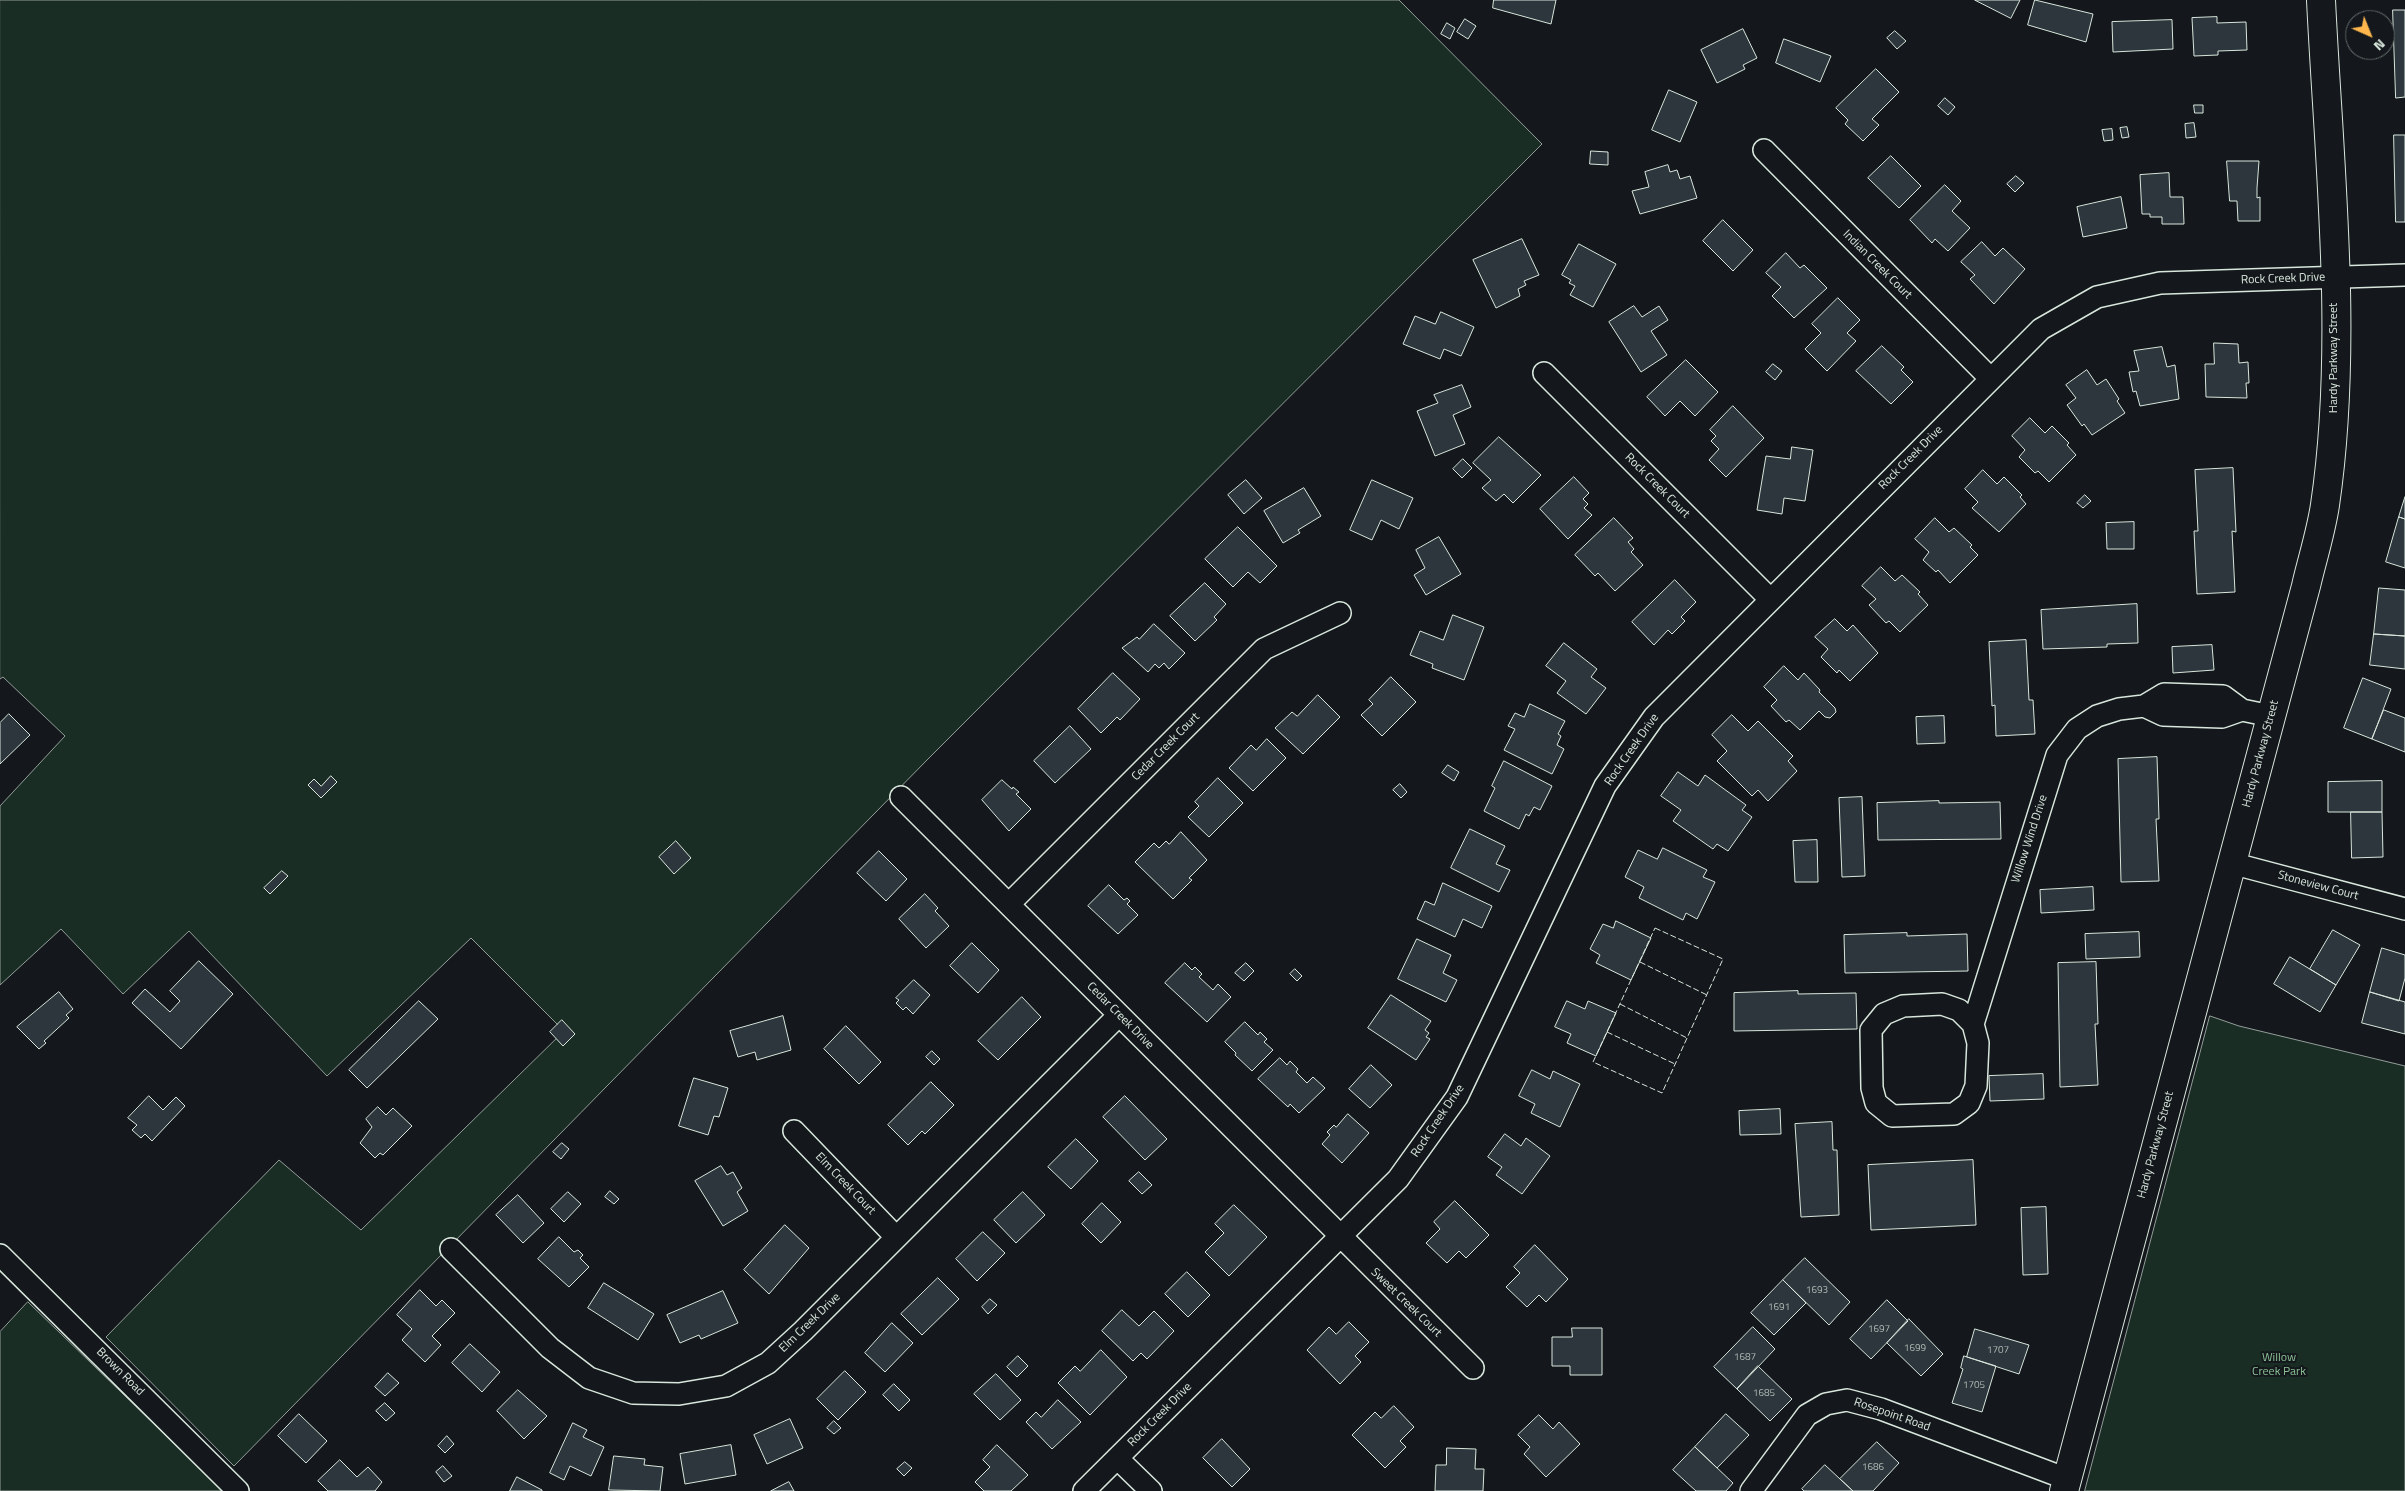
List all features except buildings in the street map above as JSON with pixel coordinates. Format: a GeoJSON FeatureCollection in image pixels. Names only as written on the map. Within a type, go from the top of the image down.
{"type":"FeatureCollection","features":[{"type":"Feature","properties":{"kind":"main road","name":"Hardy Parkway Street"},"geometry":{"type":"LineString","coordinates":[[2065,1485],[2306,586],[2324,508],[2335,403],[2335,278],[2321,0]]}},
{"type":"Feature","properties":{"kind":"street","name":"Indian Creek Court"},"geometry":{"type":"LineString","coordinates":[[1764,150],[1991,379]]}},
{"type":"Feature","properties":{"kind":"street","name":"Rock Creek Drive"},"geometry":{"type":"LineString","coordinates":[[1084,1491],[1398,1179],[1457,1097],[1605,786],[1654,717],[2041,329],[2097,297],[2160,283],[2405,275]]}},
{"type":"Feature","properties":{"kind":"street","name":"Rock Creek Court"},"geometry":{"type":"LineString","coordinates":[[1544,373],[1770,599]]}},
{"type":"Feature","properties":{"kind":"street","name":"Cedar Creek Court"},"geometry":{"type":"LineString","coordinates":[[1009,904],[1264,649],[1340,613]]}},
{"type":"Feature","properties":{"kind":"street","name":"Willow Wind Drive"},"geometry":{"type":"LineString","coordinates":[[1973,1024],[1959,1010],[1942,1004],[1903,1006],[1884,1014],[1871,1030],[1872,1088],[1876,1103],[1892,1116],[1954,1114],[1969,1103],[1976,1086],[1978,1044],[1973,1024],[2057,755],[2077,729],[2098,716],[2119,709],[2144,706],[2164,694],[2223,696],[2242,710],[2271,716]]}},
{"type":"Feature","properties":{"kind":"street","name":"Cedar Creek Drive"},"geometry":{"type":"LineString","coordinates":[[901,797],[1339,1237]]}},
{"type":"Feature","properties":{"kind":"street","name":"Stoneview Court"},"geometry":{"type":"LineString","coordinates":[[2232,863],[2405,909]]}},
{"type":"Feature","properties":{"kind":"street","name":"Elm Creek Drive"},"geometry":{"type":"LineString","coordinates":[[451,1249],[550,1348],[589,1378],[633,1392],[680,1394],[726,1386],[768,1363],[803,1332],[1119,1015]]}},
{"type":"Feature","properties":{"kind":"street","name":"Elm Creek Court"},"geometry":{"type":"LineString","coordinates":[[794,1131],[896,1237]]}},
{"type":"Feature","properties":{"kind":"street","name":"Sweet Creek Court"},"geometry":{"type":"LineString","coordinates":[[1339,1237],[1473,1368]]}},
{"type":"Feature","properties":{"kind":"street","name":"Brown Road"},"geometry":{"type":"LineString","coordinates":[[0,1255],[238,1491]]}},
{"type":"Feature","properties":{"kind":"street","name":"Rosepoint Road"},"geometry":{"type":"LineString","coordinates":[[1750,1491],[1807,1415],[1826,1404],[1847,1400],[1881,1410],[2065,1485]]}},
{"type":"Feature","properties":{"kind":"street"},"geometry":{"type":"LineString","coordinates":[[1117,1458],[1151,1491]]}},
{"type":"Feature","properties":{"kind":"green space"},"geometry":{"type":"Polygon","coordinates":[[[0,0],[1399,0],[1542,144],[928,759],[234,1466],[106,1337],[279,1160],[361,1230],[564,1031],[471,938],[327,1076],[189,931],[123,994],[61,929],[0,985],[0,806],[65,736],[3,677],[0,679],[0,0]]]}},
{"type":"Feature","properties":{"kind":"green space","name":"Willow Creek Park"},"geometry":{"type":"Polygon","coordinates":[[[2210,1016],[2239,1026],[2405,1066],[2405,1491],[2085,1491],[2210,1016]]]}},
{"type":"Feature","properties":{"kind":"green space"},"geometry":{"type":"Polygon","coordinates":[[[28,1302],[223,1491],[0,1491],[0,1332],[28,1302]]]}},
{"type":"Feature","properties":{"kind":"fence"},"geometry":{"type":"LineString","coordinates":[[1655,928],[1723,959],[1662,1093],[1593,1062],[1655,928]]}},
{"type":"Feature","properties":{"kind":"fence"},"geometry":{"type":"LineString","coordinates":[[1640,962],[1707,995]]}},
{"type":"Feature","properties":{"kind":"fence"},"geometry":{"type":"LineString","coordinates":[[1620,1004],[1687,1038]]}},
{"type":"Feature","properties":{"kind":"fence"},"geometry":{"type":"LineString","coordinates":[[1607,1032],[1675,1064]]}}]}
